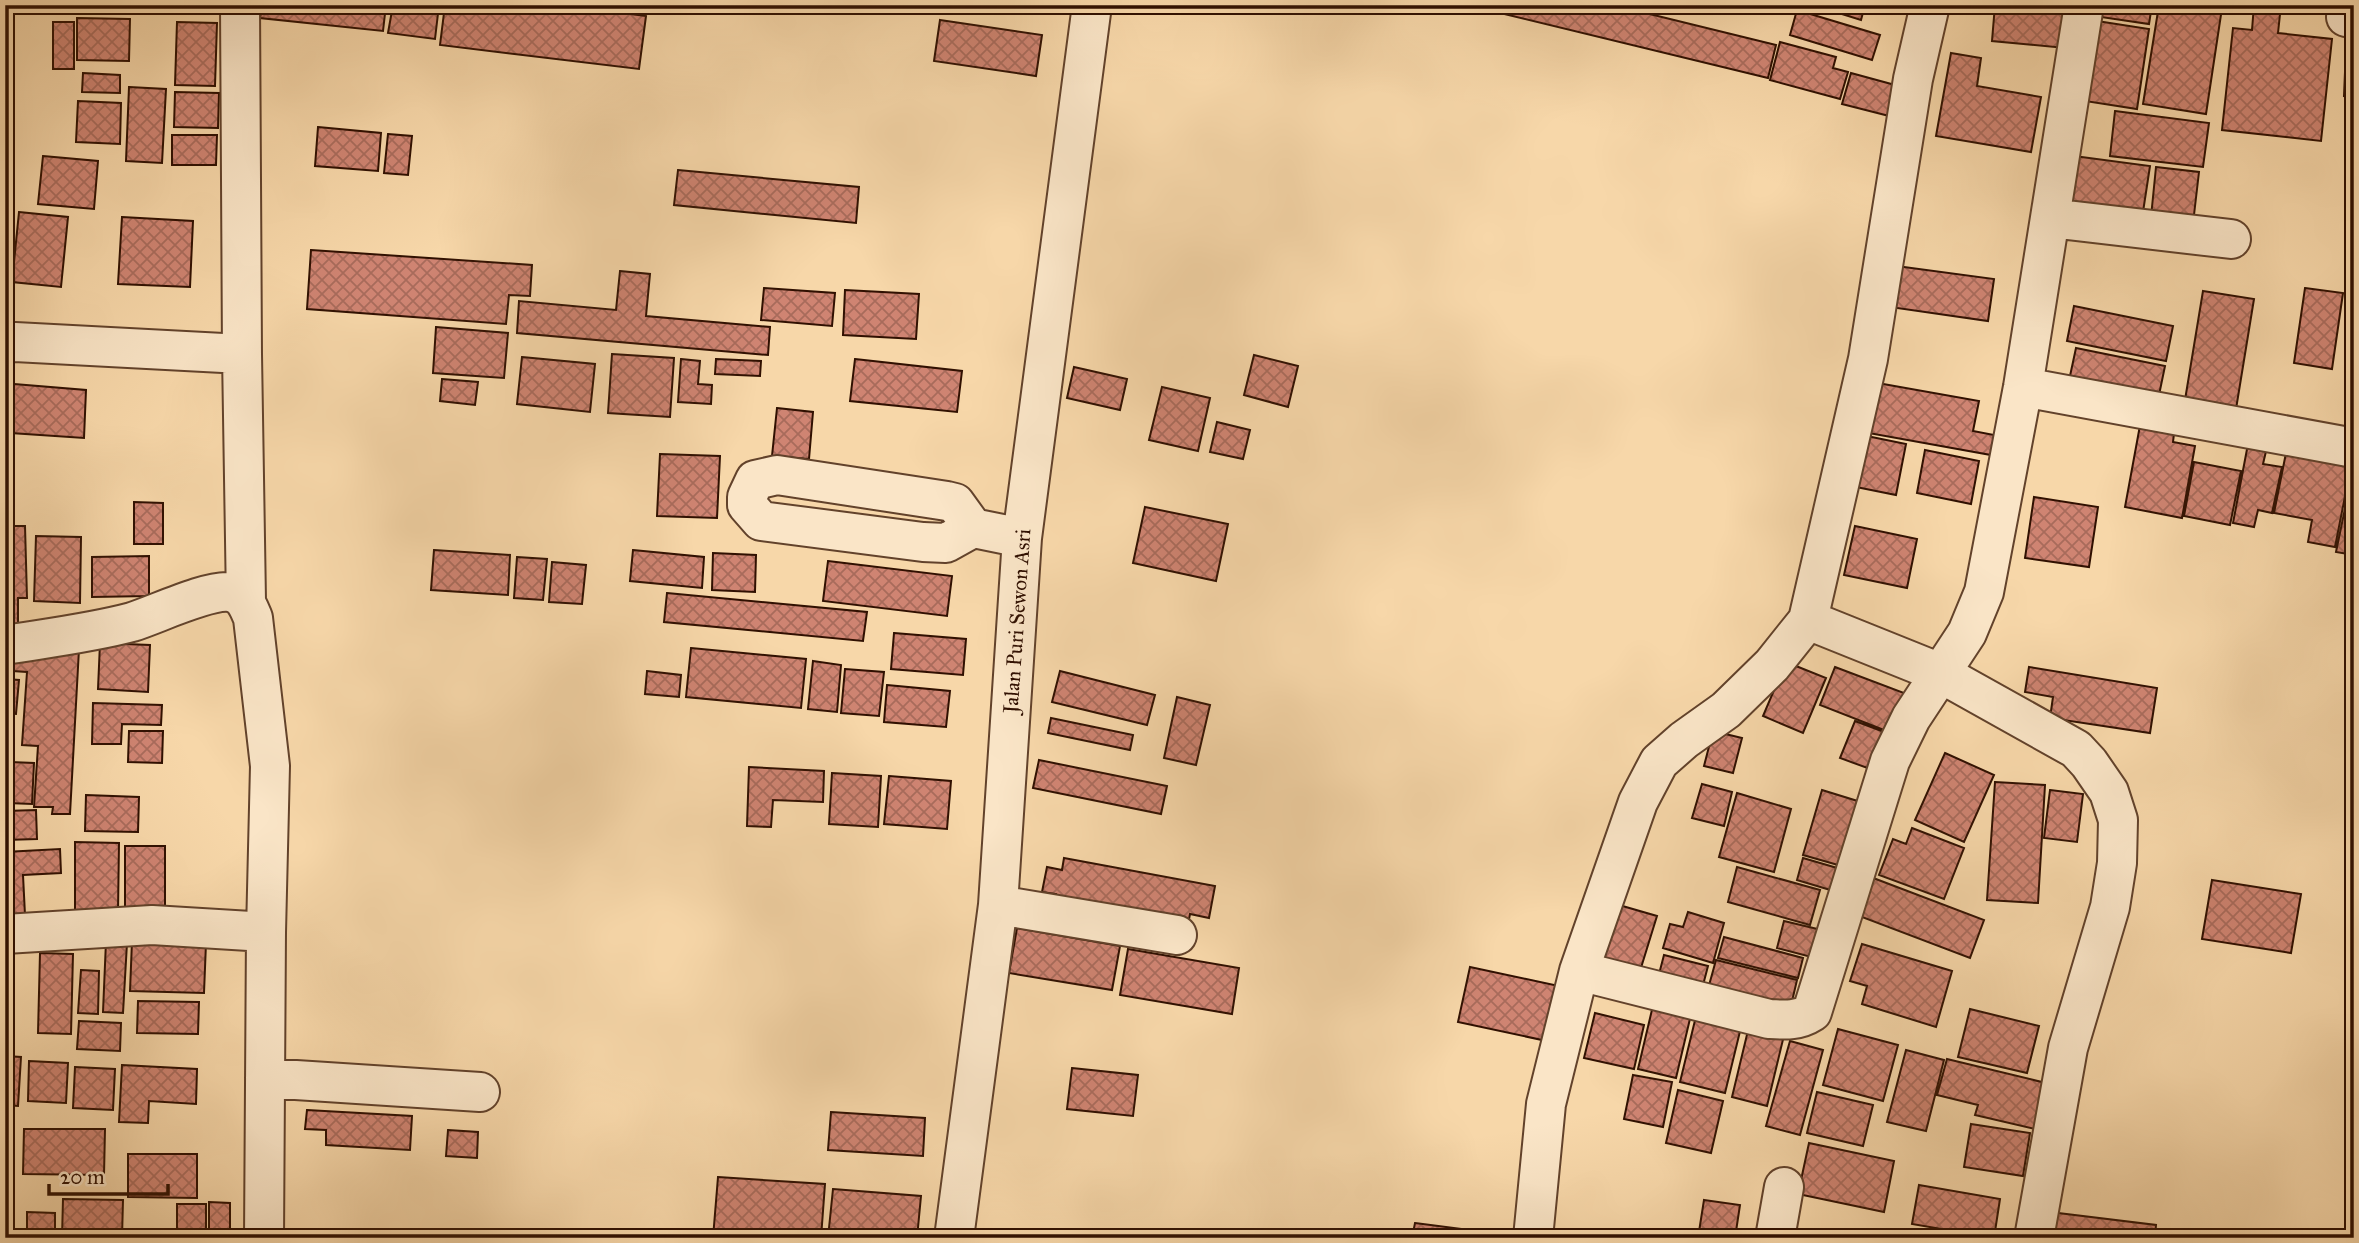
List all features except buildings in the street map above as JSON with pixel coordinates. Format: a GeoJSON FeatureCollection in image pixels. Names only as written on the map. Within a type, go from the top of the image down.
{"type":"FeatureCollection","features":[{"type":"Feature","properties":{"kind":"street"},"geometry":{"type":"LineString","coordinates":[[240,5],[246,601],[253,618],[270,766],[264,1238]]}},
{"type":"Feature","properties":{"kind":"street","name":"Jalan Puri Sewon Asri"},"geometry":{"type":"LineString","coordinates":[[954,1238],[998,905],[1022,538],[1092,5]]}},
{"type":"Feature","properties":{"kind":"street"},"geometry":{"type":"LineString","coordinates":[[1533,1238],[1546,1104],[1579,971],[1638,802],[1659,762],[1726,710],[1772,665],[1808,620],[1868,359],[1913,79],[1930,5]]}},
{"type":"Feature","properties":{"kind":"street"},"geometry":{"type":"LineString","coordinates":[[1579,971],[1769,1019],[1802,1018],[1812,1012],[1890,761],[1911,718],[1968,633],[1984,592],[2023,387],[2084,5]]}},
{"type":"Feature","properties":{"kind":"street"},"geometry":{"type":"LineString","coordinates":[[2050,218],[2231,239]]}},
{"type":"Feature","properties":{"kind":"street"},"geometry":{"type":"LineString","coordinates":[[5,343],[242,354]]}},
{"type":"Feature","properties":{"kind":"street"},"geometry":{"type":"LineString","coordinates":[[2023,387],[2354,447]]}},
{"type":"Feature","properties":{"kind":"street"},"geometry":{"type":"LineString","coordinates":[[973,528],[955,503],[777,475],[755,480],[747,497],[747,505],[761,521],[946,543],[973,528],[1022,538]]}},
{"type":"Feature","properties":{"kind":"street"},"geometry":{"type":"LineString","coordinates":[[828,529],[831,484]]}},
{"type":"Feature","properties":{"kind":"street"},"geometry":{"type":"LineString","coordinates":[[5,645],[132,622],[216,592],[233,592],[246,601]]}},
{"type":"Feature","properties":{"kind":"street"},"geometry":{"type":"LineString","coordinates":[[1808,620],[1940,673],[2076,749],[2109,792],[2118,820],[2117,863],[2110,906],[2068,1048],[2034,1238]]}},
{"type":"Feature","properties":{"kind":"street"},"geometry":{"type":"LineString","coordinates":[[998,905],[1177,935]]}},
{"type":"Feature","properties":{"kind":"street"},"geometry":{"type":"LineString","coordinates":[[5,934],[152,925],[266,932]]}},
{"type":"Feature","properties":{"kind":"street"},"geometry":{"type":"LineString","coordinates":[[265,1079],[480,1091]]}},
{"type":"Feature","properties":{"kind":"street"},"geometry":{"type":"LineString","coordinates":[[1775,1238],[1784,1187]]}}]}
